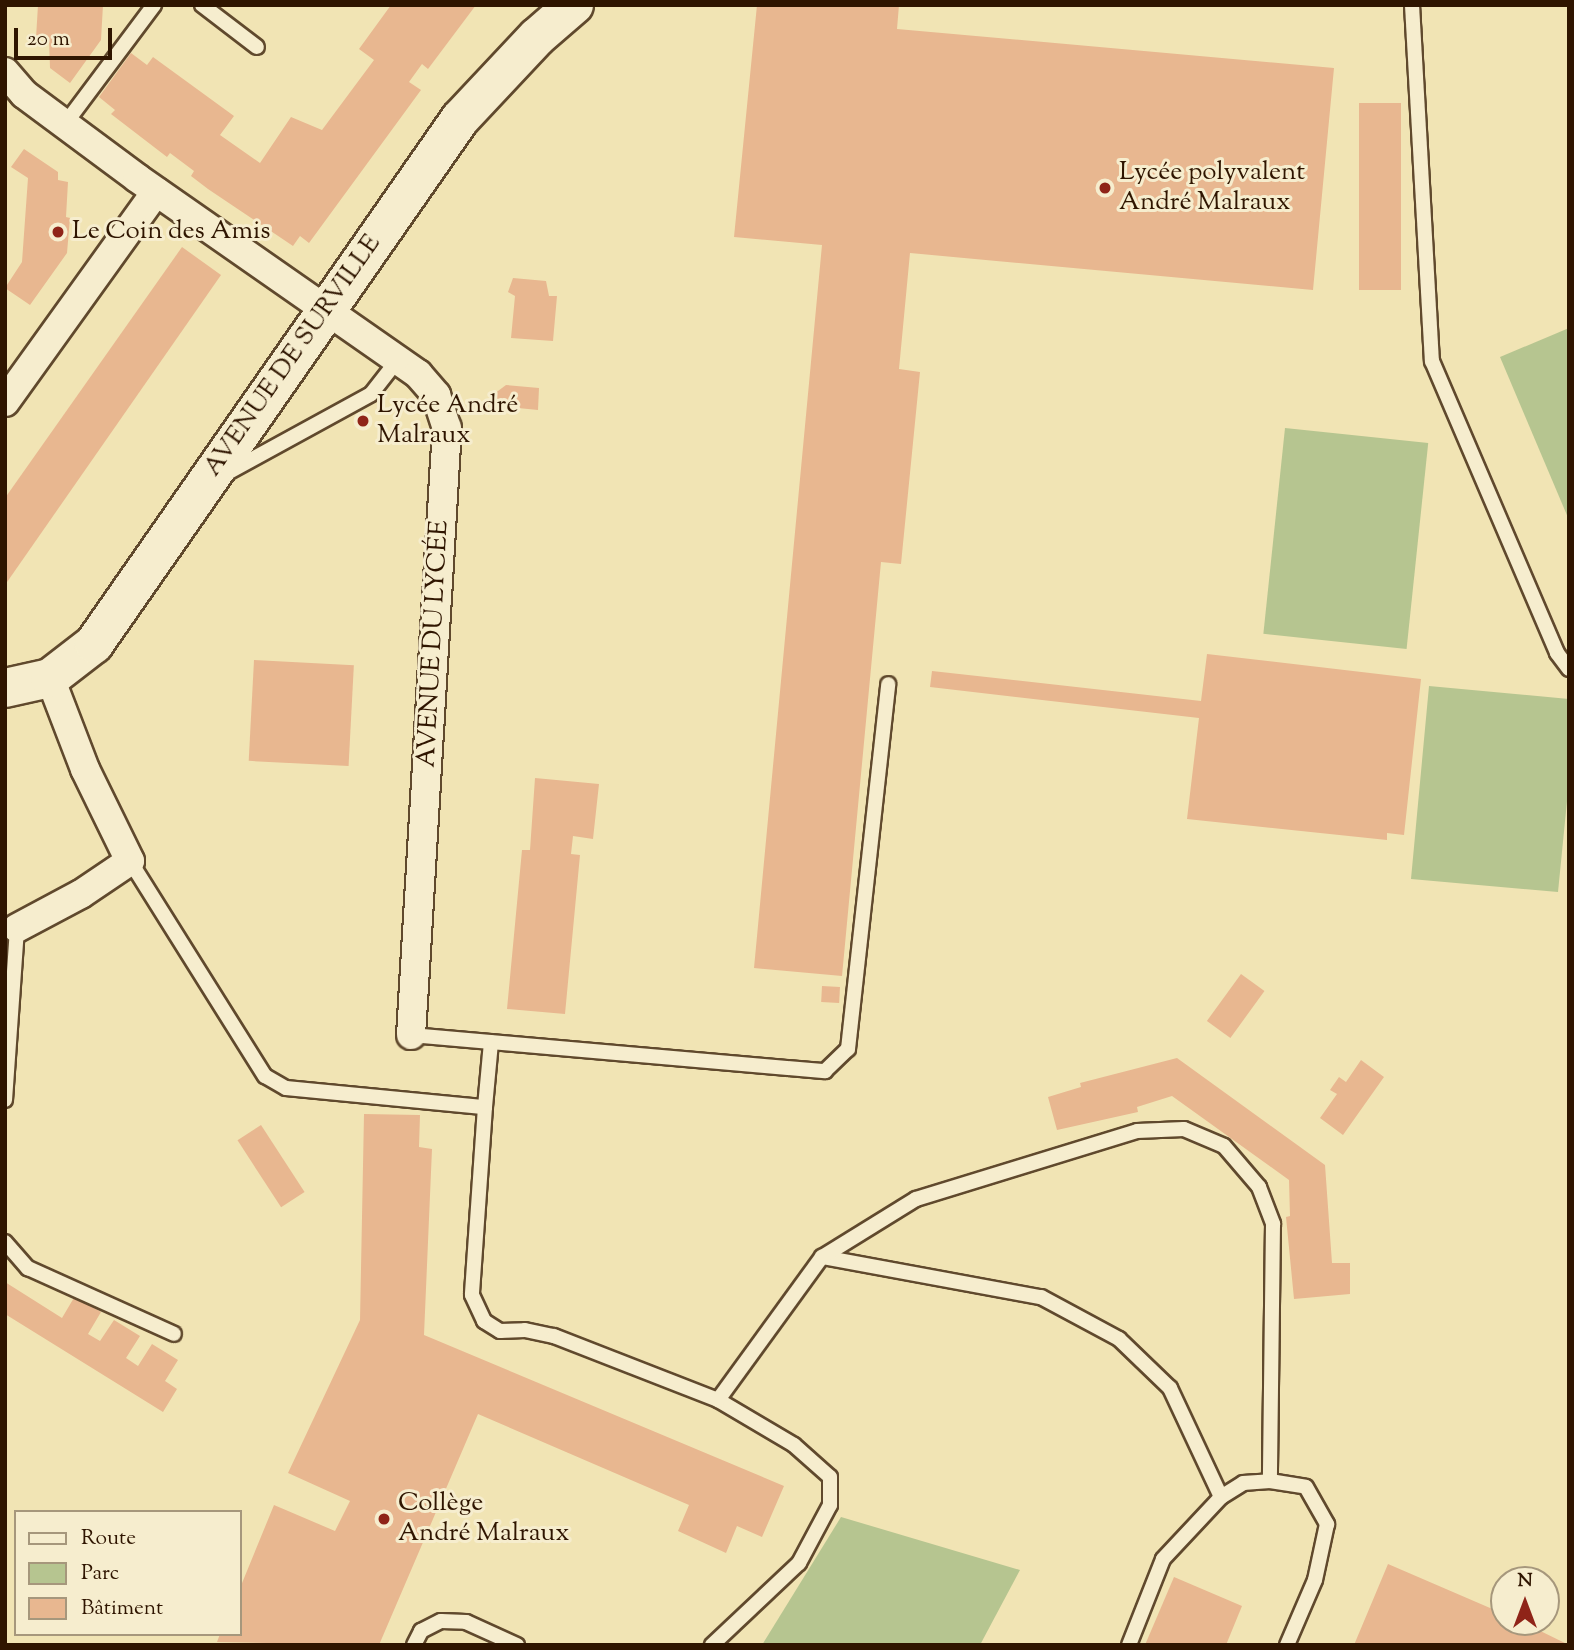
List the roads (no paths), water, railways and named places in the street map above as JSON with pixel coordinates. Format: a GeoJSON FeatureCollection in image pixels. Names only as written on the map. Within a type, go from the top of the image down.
{"type":"FeatureCollection","features":[{"type":"Feature","properties":{"kind":"street","name":"AVENUE DE SURVILLE"},"geometry":{"type":"LineString","coordinates":[[5,688],[50,678],[94,644],[460,119],[574,5]]}},
{"type":"Feature","properties":{"kind":"street","name":"AVENUE DU LYCÉE"},"geometry":{"type":"LineString","coordinates":[[5,72],[65,124],[156,192],[327,308],[396,362],[418,374],[436,395],[447,428],[411,1035]]}},
{"type":"Feature","properties":{"kind":"street"},"geometry":{"type":"LineString","coordinates":[[5,402],[156,192]]}},
{"type":"Feature","properties":{"kind":"street"},"geometry":{"type":"LineString","coordinates":[[17,928],[81,894],[130,861],[85,769],[50,678]]}},
{"type":"Feature","properties":{"kind":"lane"},"geometry":{"type":"LineString","coordinates":[[65,124],[155,5]]}},
{"type":"Feature","properties":{"kind":"lane"},"geometry":{"type":"LineString","coordinates":[[202,5],[257,47]]}},
{"type":"Feature","properties":{"kind":"lane"},"geometry":{"type":"LineString","coordinates":[[1412,5],[1432,361],[1557,653],[1569,669]]}},
{"type":"Feature","properties":{"kind":"lane"},"geometry":{"type":"LineString","coordinates":[[201,487],[371,394],[396,362]]}},
{"type":"Feature","properties":{"kind":"lane"},"geometry":{"type":"LineString","coordinates":[[411,1035],[825,1070],[848,1049],[888,684]]}},
{"type":"Feature","properties":{"kind":"lane"},"geometry":{"type":"LineString","coordinates":[[130,861],[265,1076],[286,1088],[312,1093],[485,1107]]}},
{"type":"Feature","properties":{"kind":"lane"},"geometry":{"type":"LineString","coordinates":[[5,1100],[17,928]]}},
{"type":"Feature","properties":{"kind":"lane"},"geometry":{"type":"LineString","coordinates":[[491,1042],[472,1295],[484,1321],[500,1332],[525,1330],[554,1336],[718,1400],[794,1445],[830,1477],[830,1504],[799,1563],[712,1645]]}},
{"type":"Feature","properties":{"kind":"lane"},"geometry":{"type":"LineString","coordinates":[[718,1400],[822,1257],[916,1199],[1137,1132],[1184,1129],[1224,1146],[1259,1187],[1273,1224],[1270,1482]]}},
{"type":"Feature","properties":{"kind":"lane"},"geometry":{"type":"LineString","coordinates":[[5,1242],[28,1268],[174,1334]]}},
{"type":"Feature","properties":{"kind":"lane"},"geometry":{"type":"LineString","coordinates":[[822,1257],[1041,1297],[1119,1339],[1170,1388],[1221,1497]]}},
{"type":"Feature","properties":{"kind":"lane"},"geometry":{"type":"LineString","coordinates":[[1129,1645],[1163,1559],[1221,1497],[1243,1483],[1270,1482],[1306,1487],[1327,1524],[1315,1580],[1287,1645]]}},
{"type":"Feature","properties":{"kind":"lane"},"geometry":{"type":"LineString","coordinates":[[414,1645],[421,1631],[441,1621],[466,1622],[517,1645]]}},
{"type":"Feature","properties":{"kind":"place","name":"Lycée polyvalent André Malraux"},"geometry":{"type":"Point","coordinates":[1105,188]}},
{"type":"Feature","properties":{"kind":"place","name":"Le Coin des Amis"},"geometry":{"type":"Point","coordinates":[58,232]}},
{"type":"Feature","properties":{"kind":"place","name":"Lycée André Malraux"},"geometry":{"type":"Point","coordinates":[363,421]}},
{"type":"Feature","properties":{"kind":"place","name":"Collège André Malraux"},"geometry":{"type":"Point","coordinates":[384,1519]}}]}
